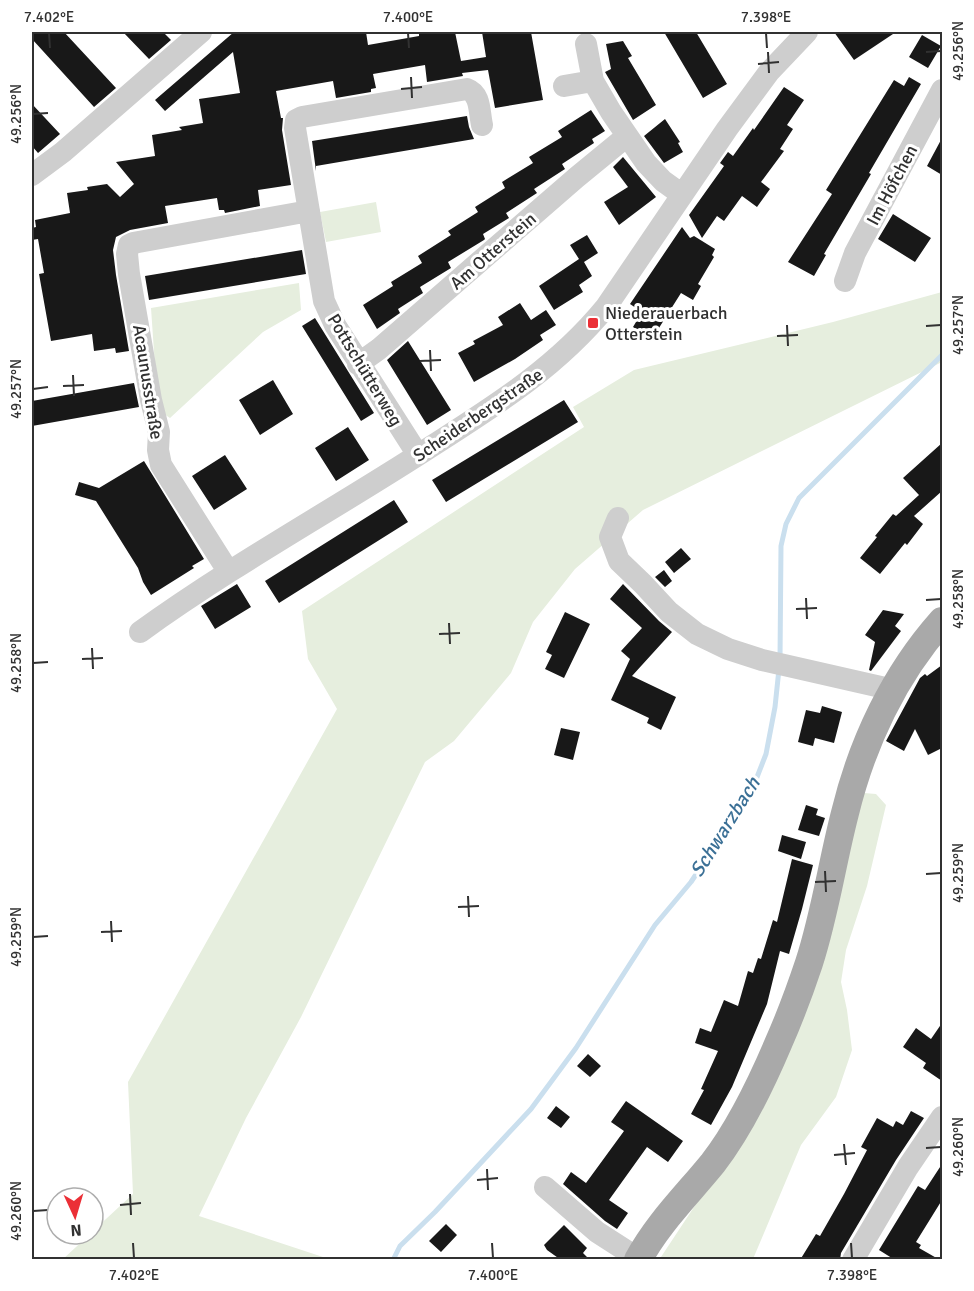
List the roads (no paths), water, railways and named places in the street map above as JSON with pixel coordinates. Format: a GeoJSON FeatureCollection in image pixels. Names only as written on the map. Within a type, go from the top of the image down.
{"type":"FeatureCollection","features":[{"type":"Feature","properties":{"kind":"main road"},"geometry":{"type":"LineString","coordinates":[[636,1260],[656,1230],[714,1162],[755,1092],[778,1044],[810,962],[854,780],[879,716],[919,649],[942,621]]}},
{"type":"Feature","properties":{"kind":"street"},"geometry":{"type":"LineString","coordinates":[[32,176],[63,152],[201,32]]}},
{"type":"Feature","properties":{"kind":"street","name":"Scheiderbergstraße"},"geometry":{"type":"LineString","coordinates":[[140,632],[228,571],[418,455],[525,385],[549,366],[606,307],[681,194],[769,72],[807,32]]}},
{"type":"Feature","properties":{"kind":"street"},"geometry":{"type":"LineString","coordinates":[[586,44],[593,81],[627,136],[646,163],[663,181],[681,194]]}},
{"type":"Feature","properties":{"kind":"street"},"geometry":{"type":"LineString","coordinates":[[564,86],[593,81]]}},
{"type":"Feature","properties":{"kind":"street","name":"Pottschütterweg"},"geometry":{"type":"LineString","coordinates":[[418,455],[358,364],[324,301],[295,128],[296,120],[302,117],[467,89],[473,91],[477,96],[482,125]]}},
{"type":"Feature","properties":{"kind":"street","name":"Im Höfchen"},"geometry":{"type":"LineString","coordinates":[[844,281],[855,254],[942,90]]}},
{"type":"Feature","properties":{"kind":"street","name":"Am Otterstein"},"geometry":{"type":"LineString","coordinates":[[358,364],[379,349],[627,136]]}},
{"type":"Feature","properties":{"kind":"street","name":"Acaunusstraße"},"geometry":{"type":"LineString","coordinates":[[228,571],[160,465],[159,432],[129,274],[127,254],[129,245],[309,211]]}},
{"type":"Feature","properties":{"kind":"street"},"geometry":{"type":"LineString","coordinates":[[618,518],[610,537],[619,561],[669,612],[697,634],[728,649],[762,660],[894,690]]}},
{"type":"Feature","properties":{"kind":"street"},"geometry":{"type":"LineString","coordinates":[[853,1260],[908,1167],[942,1117]]}},
{"type":"Feature","properties":{"kind":"street"},"geometry":{"type":"LineString","coordinates":[[545,1187],[597,1232],[636,1260]]}},
{"type":"Feature","properties":{"kind":"waterway","name":"Schwarzbach"},"geometry":{"type":"LineString","coordinates":[[780,659],[781,546],[786,524],[799,498],[942,355]]}},
{"type":"Feature","properties":{"kind":"waterway","name":"Schwarzbach"},"geometry":{"type":"LineString","coordinates":[[393,1260],[400,1246],[531,1109],[576,1048],[655,925],[691,882],[752,790],[766,754],[779,669]]}},
{"type":"Feature","properties":{"kind":"place","name":"Niederauerbach Otterstein"},"geometry":{"type":"Point","coordinates":[593,323]}}]}
